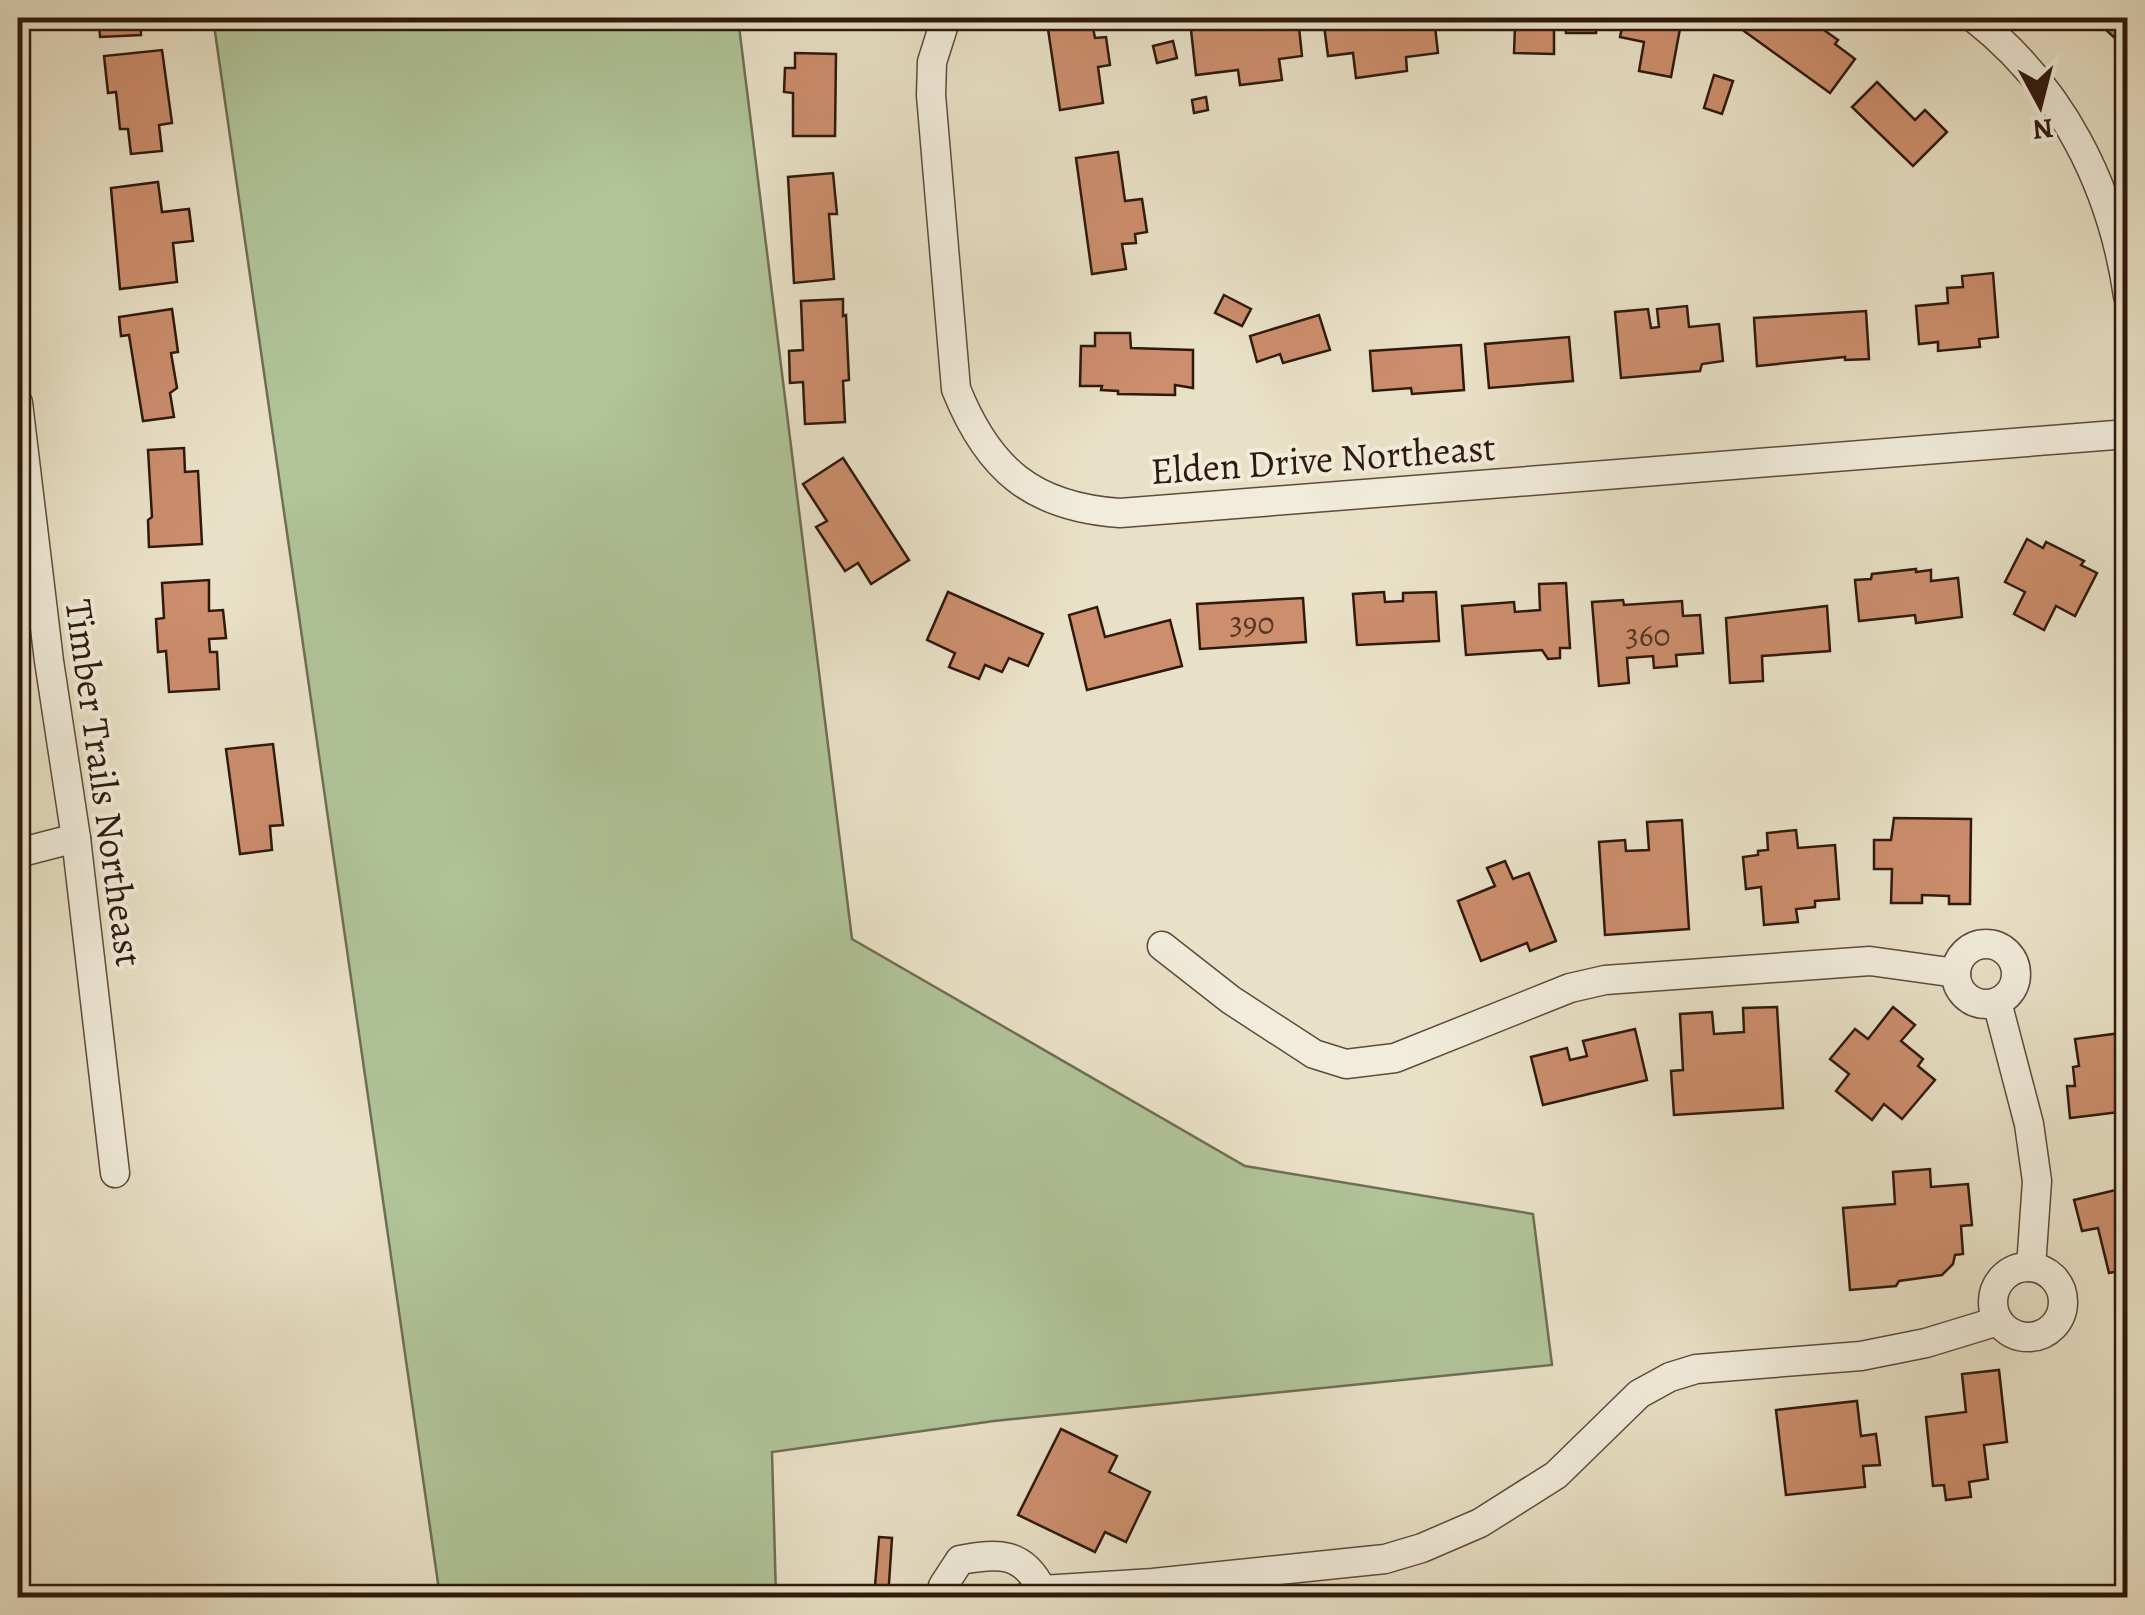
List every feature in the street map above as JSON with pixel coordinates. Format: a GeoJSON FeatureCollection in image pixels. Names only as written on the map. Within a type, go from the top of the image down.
{"type":"FeatureCollection","features":[{"type":"Feature","properties":{"kind":"street","name":"Elden Drive Northeast"},"geometry":{"type":"LineString","coordinates":[[946,18],[932,62],[930,95],[956,390],[972,429],[995,461],[1028,488],[1066,505],[1120,513],[2128,434]]}},
{"type":"Feature","properties":{"kind":"street"},"geometry":{"type":"LineString","coordinates":[[1974,18],[2026,64],[2056,103],[2091,164],[2116,231],[2128,296]]}},
{"type":"Feature","properties":{"kind":"street","name":"Timber Trails Northeast"},"geometry":{"type":"LineString","coordinates":[[18,403],[48,660],[76,838],[115,1173]]}},
{"type":"Feature","properties":{"kind":"street"},"geometry":{"type":"LineString","coordinates":[[18,853],[76,838]]}},
{"type":"Feature","properties":{"kind":"street"},"geometry":{"type":"LineString","coordinates":[[1162,946],[1231,1000],[1314,1054],[1346,1064],[1395,1058],[1570,988],[1605,980],[1870,961],[1956,973]]}},
{"type":"Feature","properties":{"kind":"street"},"geometry":{"type":"LineString","coordinates":[[1975,946],[1998,946],[2014,962],[2014,986],[1997,1002],[1986,1004],[1964,995],[1956,973],[1965,952],[1975,946]]}},
{"type":"Feature","properties":{"kind":"street"},"geometry":{"type":"LineString","coordinates":[[1997,1002],[2028,1124],[2037,1181],[2031,1266]]}},
{"type":"Feature","properties":{"kind":"street"},"geometry":{"type":"LineString","coordinates":[[2031,1266],[2054,1278],[2063,1302],[2061,1314],[2044,1333],[2018,1336],[1998,1321],[1993,1308],[1998,1283],[2006,1274],[2031,1266]]}},
{"type":"Feature","properties":{"kind":"street"},"geometry":{"type":"LineString","coordinates":[[946,1598],[943,1586],[960,1560],[992,1554],[1018,1560],[1034,1575],[1033,1594],[1385,1559],[1480,1523],[1556,1474],[1639,1394],[1670,1377],[1696,1369],[1861,1356],[1926,1343],[1998,1321]]}},
{"type":"Feature","properties":{"kind":"green space"},"geometry":{"type":"Polygon","coordinates":[[[213,18],[738,18],[852,939],[1245,1166],[1533,1214],[1552,1365],[994,1421],[772,1452],[776,1597],[440,1597],[213,18]]]}},
{"type":"Feature","properties":{"kind":"building"},"geometry":{"type":"Polygon","coordinates":[[[99,18],[140,18],[141,35],[100,37],[99,18]]]}},
{"type":"Feature","properties":{"kind":"building"},"geometry":{"type":"Polygon","coordinates":[[[1298,18],[1302,56],[1279,59],[1282,80],[1240,85],[1238,70],[1196,75],[1191,30],[1298,18]]]}},
{"type":"Feature","properties":{"kind":"building"},"geometry":{"type":"Polygon","coordinates":[[[1323,18],[1434,18],[1438,53],[1406,57],[1407,71],[1356,78],[1353,53],[1328,56],[1323,18]]]}},
{"type":"Feature","properties":{"kind":"building"},"geometry":{"type":"Polygon","coordinates":[[[1509,18],[1554,18],[1554,54],[1514,53],[1515,26],[1508,26],[1509,18]]]}},
{"type":"Feature","properties":{"kind":"building"},"geometry":{"type":"Polygon","coordinates":[[[1565,18],[1596,18],[1596,33],[1566,33],[1565,18]]]}},
{"type":"Feature","properties":{"kind":"building"},"geometry":{"type":"Polygon","coordinates":[[[1624,18],[1682,18],[1671,77],[1639,71],[1644,42],[1620,37],[1624,18]]]}},
{"type":"Feature","properties":{"kind":"building"},"geometry":{"type":"Polygon","coordinates":[[[1754,18],[1807,18],[1838,40],[1835,44],[1855,59],[1830,93],[1744,31],[1754,18]]]}},
{"type":"Feature","properties":{"kind":"building"},"geometry":{"type":"Polygon","coordinates":[[[2093,18],[2128,18],[2128,28],[2117,40],[2093,18]]]}},
{"type":"Feature","properties":{"kind":"building"},"geometry":{"type":"Polygon","coordinates":[[[1092,23],[1095,38],[1106,37],[1110,65],[1098,67],[1103,103],[1060,110],[1048,29],[1092,23]]]}},
{"type":"Feature","properties":{"kind":"building"},"geometry":{"type":"Polygon","coordinates":[[[1173,41],[1177,58],[1157,63],[1153,46],[1173,41]]]}},
{"type":"Feature","properties":{"kind":"building"},"geometry":{"type":"Polygon","coordinates":[[[162,50],[172,123],[159,125],[162,151],[131,154],[128,129],[120,129],[116,92],[108,93],[104,56],[162,50]]]}},
{"type":"Feature","properties":{"kind":"building"},"geometry":{"type":"Polygon","coordinates":[[[795,53],[836,54],[835,136],[793,136],[793,93],[784,92],[785,68],[795,68],[795,53]]]}},
{"type":"Feature","properties":{"kind":"building"},"geometry":{"type":"Polygon","coordinates":[[[1714,75],[1733,81],[1722,114],[1704,108],[1714,75]]]}},
{"type":"Feature","properties":{"kind":"building"},"geometry":{"type":"Polygon","coordinates":[[[1877,82],[1915,120],[1925,110],[1947,132],[1913,166],[1852,107],[1877,82]]]}},
{"type":"Feature","properties":{"kind":"building"},"geometry":{"type":"Polygon","coordinates":[[[1206,97],[1208,110],[1194,113],[1192,100],[1206,97]]]}},
{"type":"Feature","properties":{"kind":"building"},"geometry":{"type":"Polygon","coordinates":[[[1118,152],[1125,201],[1142,199],[1147,232],[1135,234],[1136,243],[1122,244],[1126,269],[1092,274],[1076,158],[1118,152]]]}},
{"type":"Feature","properties":{"kind":"building"},"geometry":{"type":"Polygon","coordinates":[[[833,173],[837,214],[829,214],[834,279],[794,283],[788,177],[833,173]]]}},
{"type":"Feature","properties":{"kind":"building"},"geometry":{"type":"Polygon","coordinates":[[[158,182],[162,212],[189,209],[193,241],[173,243],[177,282],[120,289],[111,188],[158,182]]]}},
{"type":"Feature","properties":{"kind":"building"},"geometry":{"type":"Polygon","coordinates":[[[1993,273],[1998,337],[1979,339],[1980,347],[1938,351],[1938,342],[1919,344],[1916,306],[1948,303],[1947,288],[1963,287],[1962,276],[1993,273]]]}},
{"type":"Feature","properties":{"kind":"building"},"geometry":{"type":"Polygon","coordinates":[[[1224,295],[1251,309],[1242,326],[1215,313],[1224,295]]]}},
{"type":"Feature","properties":{"kind":"building"},"geometry":{"type":"Polygon","coordinates":[[[843,299],[849,380],[843,381],[845,422],[805,424],[803,382],[790,383],[789,351],[803,350],[801,301],[843,299]]]}},
{"type":"Feature","properties":{"kind":"building"},"geometry":{"type":"Polygon","coordinates":[[[1687,306],[1689,327],[1719,324],[1723,361],[1702,364],[1700,371],[1621,378],[1615,312],[1648,309],[1651,328],[1659,327],[1657,309],[1687,306]]]}},
{"type":"Feature","properties":{"kind":"building"},"geometry":{"type":"Polygon","coordinates":[[[172,309],[178,352],[171,353],[177,388],[170,393],[174,417],[143,421],[129,335],[121,336],[119,317],[172,309]]]}},
{"type":"Feature","properties":{"kind":"building"},"geometry":{"type":"Polygon","coordinates":[[[1866,311],[1869,359],[1845,357],[1757,366],[1754,318],[1866,311]]]}},
{"type":"Feature","properties":{"kind":"building"},"geometry":{"type":"Polygon","coordinates":[[[1319,315],[1330,350],[1283,363],[1280,354],[1257,362],[1250,336],[1319,315]]]}},
{"type":"Feature","properties":{"kind":"building"},"geometry":{"type":"Polygon","coordinates":[[[1095,333],[1130,333],[1131,348],[1193,350],[1193,388],[1175,385],[1175,395],[1118,394],[1101,390],[1102,386],[1080,386],[1081,346],[1095,346],[1095,333]]]}},
{"type":"Feature","properties":{"kind":"building"},"geometry":{"type":"Polygon","coordinates":[[[1569,337],[1573,381],[1489,388],[1485,344],[1569,337]]]}},
{"type":"Feature","properties":{"kind":"building"},"geometry":{"type":"Polygon","coordinates":[[[1461,345],[1464,390],[1412,394],[1411,388],[1373,391],[1370,351],[1461,345]]]}},
{"type":"Feature","properties":{"kind":"building"},"geometry":{"type":"Polygon","coordinates":[[[184,448],[185,472],[198,471],[202,544],[149,547],[148,520],[152,517],[148,450],[184,448]]]}},
{"type":"Feature","properties":{"kind":"building"},"geometry":{"type":"Polygon","coordinates":[[[843,458],[909,560],[871,584],[858,563],[845,571],[816,527],[827,521],[803,484],[843,458]]]}},
{"type":"Feature","properties":{"kind":"building"},"geometry":{"type":"Polygon","coordinates":[[[2027,539],[2043,548],[2046,542],[2084,561],[2081,565],[2097,573],[2075,616],[2056,606],[2044,630],[2014,614],[2025,592],[2005,582],[2027,539]]]}},
{"type":"Feature","properties":{"kind":"building"},"geometry":{"type":"Polygon","coordinates":[[[1931,570],[1931,581],[1958,578],[1962,617],[1916,623],[1915,615],[1859,621],[1855,580],[1931,570]]]}},
{"type":"Feature","properties":{"kind":"building"},"geometry":{"type":"Polygon","coordinates":[[[209,580],[209,611],[223,610],[226,638],[209,639],[210,652],[217,652],[219,689],[169,692],[166,651],[158,652],[156,619],[164,618],[162,583],[209,580]]]}},
{"type":"Feature","properties":{"kind":"building"},"geometry":{"type":"Polygon","coordinates":[[[1566,583],[1570,648],[1560,648],[1560,658],[1548,659],[1542,650],[1466,655],[1462,606],[1514,602],[1515,612],[1540,610],[1539,584],[1566,583]]]}},
{"type":"Feature","properties":{"kind":"building"},"geometry":{"type":"Polygon","coordinates":[[[948,592],[1043,634],[1028,666],[1009,658],[1002,672],[985,665],[979,679],[949,667],[955,653],[927,640],[948,592]]]}},
{"type":"Feature","properties":{"kind":"building"},"geometry":{"type":"Polygon","coordinates":[[[1384,592],[1385,602],[1403,601],[1403,593],[1436,592],[1439,641],[1357,645],[1353,594],[1384,592]]]}},
{"type":"Feature","properties":{"kind":"building"},"geometry":{"type":"Polygon","coordinates":[[[1303,598],[1306,642],[1200,649],[1197,604],[1303,598]]]}},
{"type":"Feature","properties":{"kind":"building"},"geometry":{"type":"Polygon","coordinates":[[[1623,600],[1624,605],[1682,601],[1683,616],[1700,615],[1703,653],[1676,655],[1677,666],[1654,668],[1653,656],[1627,658],[1629,683],[1599,686],[1592,602],[1623,600]]]}},
{"type":"Feature","properties":{"kind":"building"},"geometry":{"type":"Polygon","coordinates":[[[1827,606],[1830,651],[1762,656],[1763,681],[1730,683],[1726,618],[1827,606]]]}},
{"type":"Feature","properties":{"kind":"building"},"geometry":{"type":"Polygon","coordinates":[[[1097,607],[1105,637],[1170,620],[1182,666],[1087,690],[1069,615],[1097,607]]]}},
{"type":"Feature","properties":{"kind":"building"},"geometry":{"type":"Polygon","coordinates":[[[273,744],[283,825],[270,826],[272,850],[240,854],[226,749],[273,744]]]}},
{"type":"Feature","properties":{"kind":"building"},"geometry":{"type":"Polygon","coordinates":[[[1894,818],[1971,819],[1970,904],[1949,904],[1949,896],[1922,895],[1922,903],[1891,903],[1892,869],[1874,869],[1874,840],[1891,840],[1894,818]]]}},
{"type":"Feature","properties":{"kind":"building"},"geometry":{"type":"Polygon","coordinates":[[[1682,820],[1689,929],[1605,935],[1599,842],[1625,840],[1626,851],[1649,850],[1647,822],[1682,820]]]}},
{"type":"Feature","properties":{"kind":"building"},"geometry":{"type":"Polygon","coordinates":[[[1796,830],[1798,848],[1835,845],[1839,899],[1815,901],[1815,907],[1796,909],[1798,922],[1764,925],[1761,887],[1746,889],[1743,857],[1768,850],[1767,833],[1796,830]]]}},
{"type":"Feature","properties":{"kind":"building"},"geometry":{"type":"Polygon","coordinates":[[[1505,861],[1513,879],[1529,873],[1556,941],[1530,951],[1527,943],[1481,961],[1458,901],[1495,886],[1487,868],[1505,861]]]}},
{"type":"Feature","properties":{"kind":"building"},"geometry":{"type":"Polygon","coordinates":[[[1777,1007],[1783,1108],[1674,1115],[1671,1071],[1683,1070],[1680,1014],[1712,1012],[1714,1034],[1744,1032],[1743,1008],[1777,1007]]]}},
{"type":"Feature","properties":{"kind":"building"},"geometry":{"type":"Polygon","coordinates":[[[1893,1007],[1915,1025],[1901,1041],[1923,1059],[1918,1066],[1935,1080],[1902,1119],[1884,1104],[1872,1120],[1836,1091],[1849,1074],[1830,1059],[1855,1029],[1868,1039],[1893,1007]]]}},
{"type":"Feature","properties":{"kind":"building"},"geometry":{"type":"Polygon","coordinates":[[[1635,1029],[1647,1080],[1543,1105],[1531,1057],[1567,1048],[1570,1060],[1587,1056],[1583,1041],[1635,1029]]]}},
{"type":"Feature","properties":{"kind":"building"},"geometry":{"type":"Polygon","coordinates":[[[2128,1032],[2128,1111],[2070,1118],[2067,1086],[2075,1086],[2073,1067],[2079,1066],[2075,1039],[2128,1032]]]}},
{"type":"Feature","properties":{"kind":"building"},"geometry":{"type":"Polygon","coordinates":[[[1930,1169],[1931,1187],[1968,1184],[1972,1225],[1961,1226],[1963,1254],[1955,1255],[1953,1264],[1942,1275],[1899,1281],[1896,1286],[1850,1290],[1843,1208],[1895,1204],[1893,1172],[1930,1169]]]}},
{"type":"Feature","properties":{"kind":"building"},"geometry":{"type":"Polygon","coordinates":[[[2128,1187],[2128,1269],[2109,1273],[2098,1228],[2082,1231],[2074,1200],[2128,1187]]]}},
{"type":"Feature","properties":{"kind":"building"},"geometry":{"type":"Polygon","coordinates":[[[1999,1370],[2007,1442],[1984,1445],[1988,1479],[1969,1482],[1971,1497],[1946,1500],[1944,1485],[1933,1486],[1926,1417],[1966,1412],[1962,1374],[1999,1370]]]}},
{"type":"Feature","properties":{"kind":"building"},"geometry":{"type":"Polygon","coordinates":[[[1857,1401],[1861,1436],[1876,1434],[1880,1465],[1863,1466],[1865,1487],[1786,1495],[1776,1410],[1857,1401]]]}},
{"type":"Feature","properties":{"kind":"building"},"geometry":{"type":"Polygon","coordinates":[[[1061,1429],[1117,1456],[1109,1472],[1150,1492],[1126,1542],[1105,1532],[1095,1552],[1018,1515],[1061,1429]]]}},
{"type":"Feature","properties":{"kind":"building"},"geometry":{"type":"Polygon","coordinates":[[[879,1537],[892,1538],[888,1598],[874,1598],[879,1537]]]}}]}
